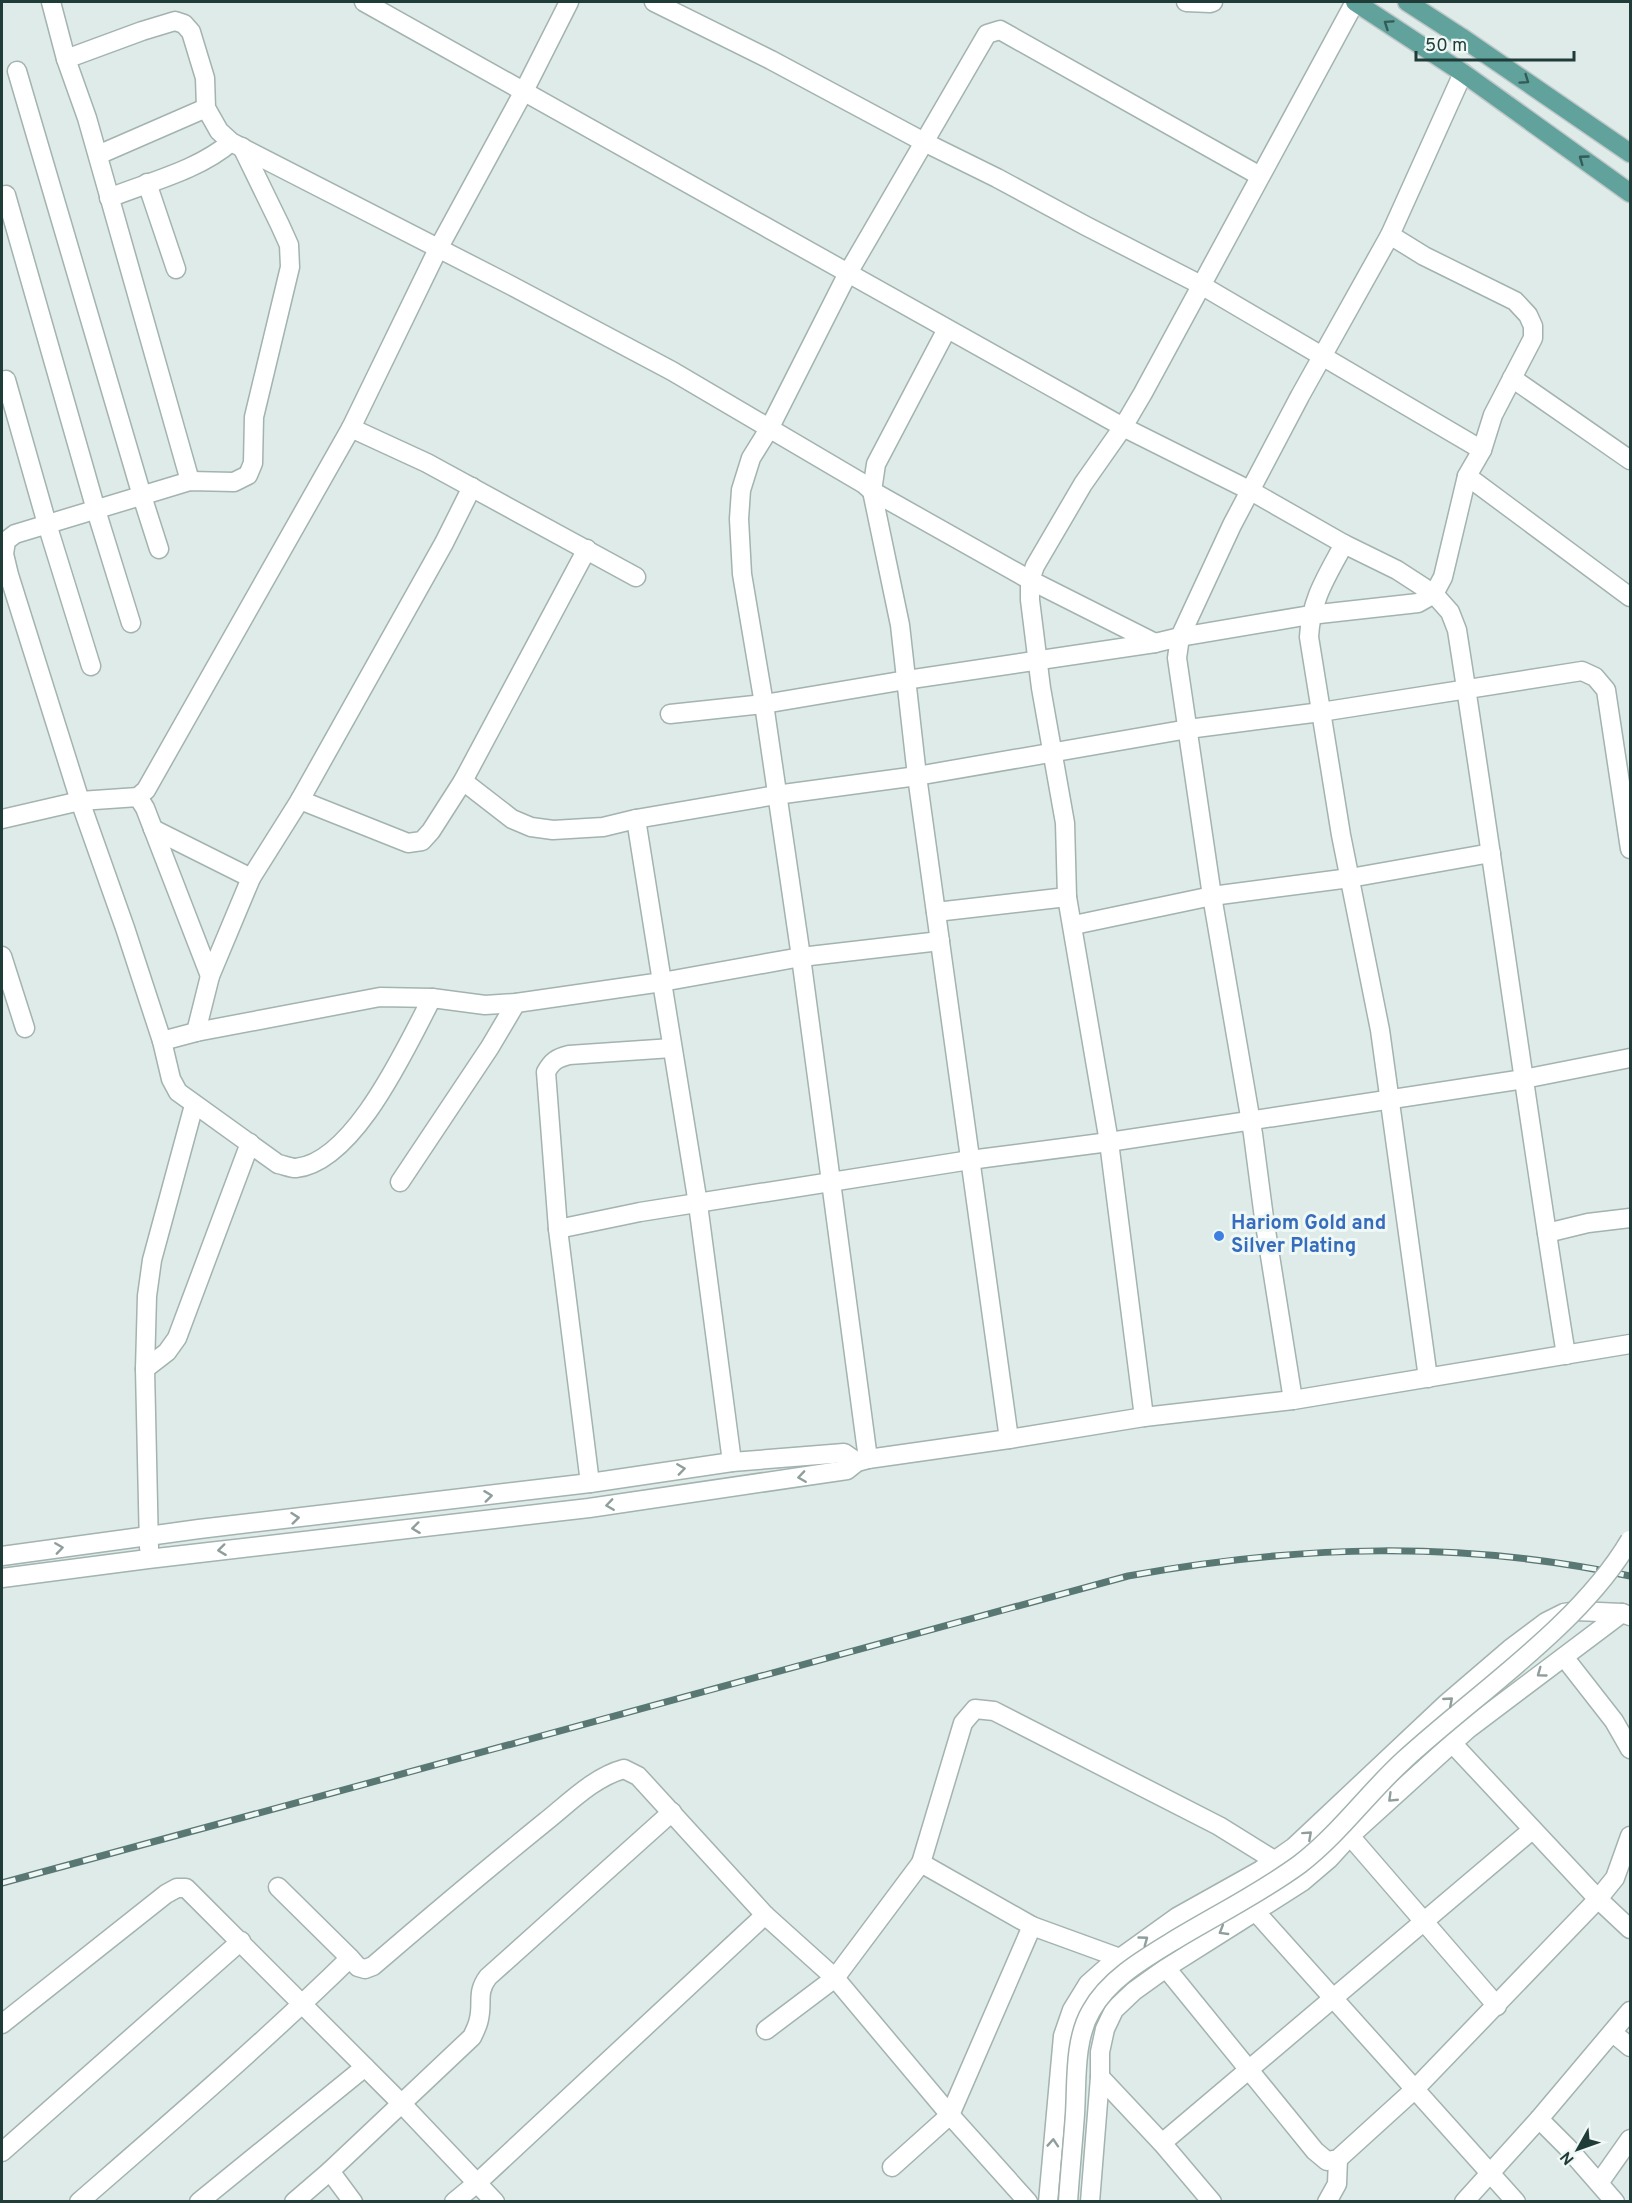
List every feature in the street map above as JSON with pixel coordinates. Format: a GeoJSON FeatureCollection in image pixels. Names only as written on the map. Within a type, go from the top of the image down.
{"type":"FeatureCollection","features":[{"type":"Feature","properties":{"kind":"main road"},"geometry":{"type":"LineString","coordinates":[[1355,2],[1462,73],[1630,193]]}},
{"type":"Feature","properties":{"kind":"main road"},"geometry":{"type":"LineString","coordinates":[[1407,2],[1630,153]]}},
{"type":"Feature","properties":{"kind":"street"},"geometry":{"type":"LineString","coordinates":[[51,2],[66,58],[98,155],[190,481]]}},
{"type":"Feature","properties":{"kind":"street"},"geometry":{"type":"LineString","coordinates":[[364,2],[1123,427],[1251,491],[1344,544],[1397,570],[1434,594],[1450,612],[1457,630],[1467,690],[1566,1355]]}},
{"type":"Feature","properties":{"kind":"street"},"geometry":{"type":"LineString","coordinates":[[2,819],[80,801],[138,797],[146,790],[351,428],[438,249],[570,2]]}},
{"type":"Feature","properties":{"kind":"street"},"geometry":{"type":"LineString","coordinates":[[654,2],[771,60],[1201,285],[1482,450]]}},
{"type":"Feature","properties":{"kind":"street"},"geometry":{"type":"LineString","coordinates":[[1185,2],[1213,2]]}},
{"type":"Feature","properties":{"kind":"street"},"geometry":{"type":"LineString","coordinates":[[1144,1417],[1109,1142],[1074,925],[1067,897],[1065,823],[1037,661],[1030,580],[1035,566],[1083,484],[1123,427],[1355,2]]}},
{"type":"Feature","properties":{"kind":"street"},"geometry":{"type":"LineString","coordinates":[[66,58],[175,21],[184,24],[191,32],[205,78],[206,108],[219,131],[237,145],[672,371],[864,484],[872,491],[1030,580],[1155,643]]}},
{"type":"Feature","properties":{"kind":"street"},"geometry":{"type":"LineString","coordinates":[[863,1460],[831,1183],[801,957],[764,704],[742,574],[738,519],[741,490],[751,458],[769,429],[848,273],[987,34],[1000,30],[1260,176]]}},
{"type":"Feature","properties":{"kind":"street"},"geometry":{"type":"LineString","coordinates":[[17,71],[159,549]]}},
{"type":"Feature","properties":{"kind":"street"},"geometry":{"type":"LineString","coordinates":[[1293,1400],[1251,1120],[1212,896],[1177,658],[1180,637],[1232,525],[1322,356],[1390,235],[1462,73]]}},
{"type":"Feature","properties":{"kind":"street"},"geometry":{"type":"LineString","coordinates":[[98,155],[206,108]]}},
{"type":"Feature","properties":{"kind":"street"},"geometry":{"type":"LineString","coordinates":[[110,198],[199,163],[237,145]]}},
{"type":"Feature","properties":{"kind":"street"},"geometry":{"type":"LineString","coordinates":[[237,145],[289,245],[290,267],[254,417],[253,463],[248,475],[234,482],[190,481],[15,534],[6,541],[4,554],[80,801],[162,1041],[171,1079],[178,1092],[278,1164],[294,1168],[309,1165],[330,1151],[372,1108],[432,999]]}},
{"type":"Feature","properties":{"kind":"street"},"geometry":{"type":"LineString","coordinates":[[147,183],[176,269]]}},
{"type":"Feature","properties":{"kind":"street"},"geometry":{"type":"LineString","coordinates":[[6,195],[96,510],[131,623]]}},
{"type":"Feature","properties":{"kind":"street"},"geometry":{"type":"LineString","coordinates":[[670,714],[764,704],[906,680],[1155,643],[1310,615],[1418,603],[1434,594],[1443,577],[1467,476],[1482,450],[1493,415],[1533,338],[1533,326],[1528,315],[1515,301],[1424,255],[1390,235]]}},
{"type":"Feature","properties":{"kind":"street"},"geometry":{"type":"LineString","coordinates":[[946,329],[876,464],[872,491],[900,625],[916,776],[1009,1440]]}},
{"type":"Feature","properties":{"kind":"street"},"geometry":{"type":"LineString","coordinates":[[1512,378],[1630,460]]}},
{"type":"Feature","properties":{"kind":"street"},"geometry":{"type":"LineString","coordinates":[[6,380],[91,666]]}},
{"type":"Feature","properties":{"kind":"street"},"geometry":{"type":"LineString","coordinates":[[351,428],[427,463],[636,577]]}},
{"type":"Feature","properties":{"kind":"street"},"geometry":{"type":"LineString","coordinates":[[1467,476],[1630,597]]}},
{"type":"Feature","properties":{"kind":"street"},"geometry":{"type":"LineString","coordinates":[[196,1032],[210,976],[251,878],[300,800],[444,543],[472,487]]}},
{"type":"Feature","properties":{"kind":"street"},"geometry":{"type":"LineString","coordinates":[[1344,544],[1316,596],[1310,615],[1309,637],[1341,835],[1380,1030],[1428,1378]]}},
{"type":"Feature","properties":{"kind":"street"},"geometry":{"type":"LineString","coordinates":[[300,800],[408,843],[422,841],[463,781],[587,549]]}},
{"type":"Feature","properties":{"kind":"street"},"geometry":{"type":"LineString","coordinates":[[463,781],[512,819],[531,827],[553,830],[603,827],[636,819],[776,795],[916,776],[1188,729],[1321,712],[1582,671],[1595,677],[1606,690],[1630,849]]}},
{"type":"Feature","properties":{"kind":"street"},"geometry":{"type":"LineString","coordinates":[[138,797],[145,808],[210,976]]}},
{"type":"Feature","properties":{"kind":"street"},"geometry":{"type":"LineString","coordinates":[[636,819],[698,1204],[732,1462]]}},
{"type":"Feature","properties":{"kind":"street"},"geometry":{"type":"LineString","coordinates":[[153,829],[251,878]]}},
{"type":"Feature","properties":{"kind":"street"},"geometry":{"type":"LineString","coordinates":[[1074,925],[1212,896],[1350,878],[1491,853]]}},
{"type":"Feature","properties":{"kind":"street"},"geometry":{"type":"LineString","coordinates":[[936,912],[1067,897]]}},
{"type":"Feature","properties":{"kind":"street"},"geometry":{"type":"LineString","coordinates":[[162,1041],[196,1032],[380,997],[432,999],[485,1005],[516,1003],[662,982],[801,957],[940,941]]}},
{"type":"Feature","properties":{"kind":"street"},"geometry":{"type":"LineString","coordinates":[[2,956],[25,1028]]}},
{"type":"Feature","properties":{"kind":"street"},"geometry":{"type":"LineString","coordinates":[[400,1182],[490,1047],[516,1003]]}},
{"type":"Feature","properties":{"kind":"street"},"geometry":{"type":"LineString","coordinates":[[590,1483],[558,1229],[546,1072],[550,1063],[557,1058],[569,1055],[672,1048]]}},
{"type":"Feature","properties":{"kind":"street"},"geometry":{"type":"LineString","coordinates":[[558,1229],[640,1212],[970,1160],[1109,1142],[1524,1079],[1630,1058]]}},
{"type":"Feature","properties":{"kind":"street"},"geometry":{"type":"LineString","coordinates":[[148,1559],[150,1536],[145,1369],[147,1296],[152,1260],[194,1105]]}},
{"type":"Feature","properties":{"kind":"street"},"geometry":{"type":"LineString","coordinates":[[145,1369],[167,1352],[177,1338],[250,1143]]}},
{"type":"Feature","properties":{"kind":"street"},"geometry":{"type":"LineString","coordinates":[[1547,1233],[1588,1223],[1630,1218]]}},
{"type":"Feature","properties":{"kind":"street"},"geometry":{"type":"LineString","coordinates":[[2,1578],[589,1508],[847,1470],[863,1460],[1009,1440],[1144,1417],[1293,1400],[1630,1344]]}},
{"type":"Feature","properties":{"kind":"street"},"geometry":{"type":"LineString","coordinates":[[2,1556],[590,1483],[732,1462],[844,1453],[863,1460]]}},
{"type":"Feature","properties":{"kind":"street"},"geometry":{"type":"LineString","coordinates":[[1068,2202],[1081,2040],[1090,2012],[1102,1993],[1143,1959],[1300,1863],[1328,1838],[1397,1766],[1563,1620],[1594,1588],[1630,1540]]}},
{"type":"Feature","properties":{"kind":"street"},"geometry":{"type":"LineString","coordinates":[[1048,2202],[1056,2092],[1063,2036],[1072,2010],[1088,1984],[1177,1917],[1294,1847],[1447,1703],[1510,1649],[1546,1622],[1564,1613],[1576,1611],[1626,1615]]}},
{"type":"Feature","properties":{"kind":"street"},"geometry":{"type":"LineString","coordinates":[[1091,2201],[1100,2052],[1105,2030],[1114,2010],[1134,1991],[1166,1968],[1302,1882],[1452,1743],[1502,1702],[1626,1615]]}},
{"type":"Feature","properties":{"kind":"street"},"geometry":{"type":"LineString","coordinates":[[1564,1657],[1614,1721],[1630,1749]]}},
{"type":"Feature","properties":{"kind":"street"},"geometry":{"type":"LineString","coordinates":[[766,2030],[835,1978],[921,1863],[963,1723],[975,1709],[984,1708],[994,1711],[1219,1826],[1274,1860]]}},
{"type":"Feature","properties":{"kind":"street"},"geometry":{"type":"LineString","coordinates":[[1452,1743],[1598,1899],[1630,1929]]}},
{"type":"Feature","properties":{"kind":"street"},"geometry":{"type":"LineString","coordinates":[[278,1887],[358,1967],[365,1969],[373,1966],[496,1862],[592,1785],[611,1772],[624,1769],[638,1776],[765,1915],[835,1978],[950,2115],[1028,2202]]}},
{"type":"Feature","properties":{"kind":"street"},"geometry":{"type":"LineString","coordinates":[[294,2202],[472,2037],[480,2017],[482,1986],[488,1977],[672,1812]]}},
{"type":"Feature","properties":{"kind":"street"},"geometry":{"type":"LineString","coordinates":[[1162,2143],[1533,1830]]}},
{"type":"Feature","properties":{"kind":"street"},"geometry":{"type":"LineString","coordinates":[[1350,1836],[1497,2006]]}},
{"type":"Feature","properties":{"kind":"street"},"geometry":{"type":"LineString","coordinates":[[1166,1968],[1315,2151],[1327,2161],[1338,2159],[1414,2090],[1598,1899],[1615,1878],[1630,1836]]}},
{"type":"Feature","properties":{"kind":"street"},"geometry":{"type":"LineString","coordinates":[[921,1863],[1032,1926],[1120,1958]]}},
{"type":"Feature","properties":{"kind":"street"},"geometry":{"type":"LineString","coordinates":[[2,2024],[166,1894],[177,1888],[186,1888],[401,2103],[495,2202]]}},
{"type":"Feature","properties":{"kind":"street"},"geometry":{"type":"LineString","coordinates":[[1255,1911],[1516,2202]]}},
{"type":"Feature","properties":{"kind":"street"},"geometry":{"type":"LineString","coordinates":[[454,2202],[765,1915]]}},
{"type":"Feature","properties":{"kind":"street"},"geometry":{"type":"LineString","coordinates":[[892,2168],[950,2115],[1032,1926]]}},
{"type":"Feature","properties":{"kind":"street"},"geometry":{"type":"LineString","coordinates":[[2,2152],[241,1941]]}},
{"type":"Feature","properties":{"kind":"street"},"geometry":{"type":"LineString","coordinates":[[79,2202],[183,2112],[350,1958]]}},
{"type":"Feature","properties":{"kind":"street"},"geometry":{"type":"LineString","coordinates":[[1464,2202],[1539,2119],[1630,2011]]}},
{"type":"Feature","properties":{"kind":"street"},"geometry":{"type":"LineString","coordinates":[[1613,2033],[1630,2047]]}},
{"type":"Feature","properties":{"kind":"street"},"geometry":{"type":"LineString","coordinates":[[200,2202],[365,2067]]}},
{"type":"Feature","properties":{"kind":"street"},"geometry":{"type":"LineString","coordinates":[[1100,2078],[1162,2143],[1212,2202]]}},
{"type":"Feature","properties":{"kind":"street"},"geometry":{"type":"LineString","coordinates":[[1539,2119],[1615,2202]]}},
{"type":"Feature","properties":{"kind":"street"},"geometry":{"type":"LineString","coordinates":[[1599,2183],[1630,2139]]}},
{"type":"Feature","properties":{"kind":"street"},"geometry":{"type":"LineString","coordinates":[[1327,2202],[1337,2184],[1338,2159]]}},
{"type":"Feature","properties":{"kind":"street"},"geometry":{"type":"LineString","coordinates":[[330,2171],[353,2202]]}},
{"type":"Feature","properties":{"kind":"railway"},"geometry":{"type":"LineString","coordinates":[[2,1883],[1128,1576],[1254,1558],[1379,1551],[1504,1556],[1567,1564],[1630,1576]]}},
{"type":"Feature","properties":{"kind":"place","name":"Hariom Gold and Silver Plating"},"geometry":{"type":"Point","coordinates":[1219,1236]}}]}
